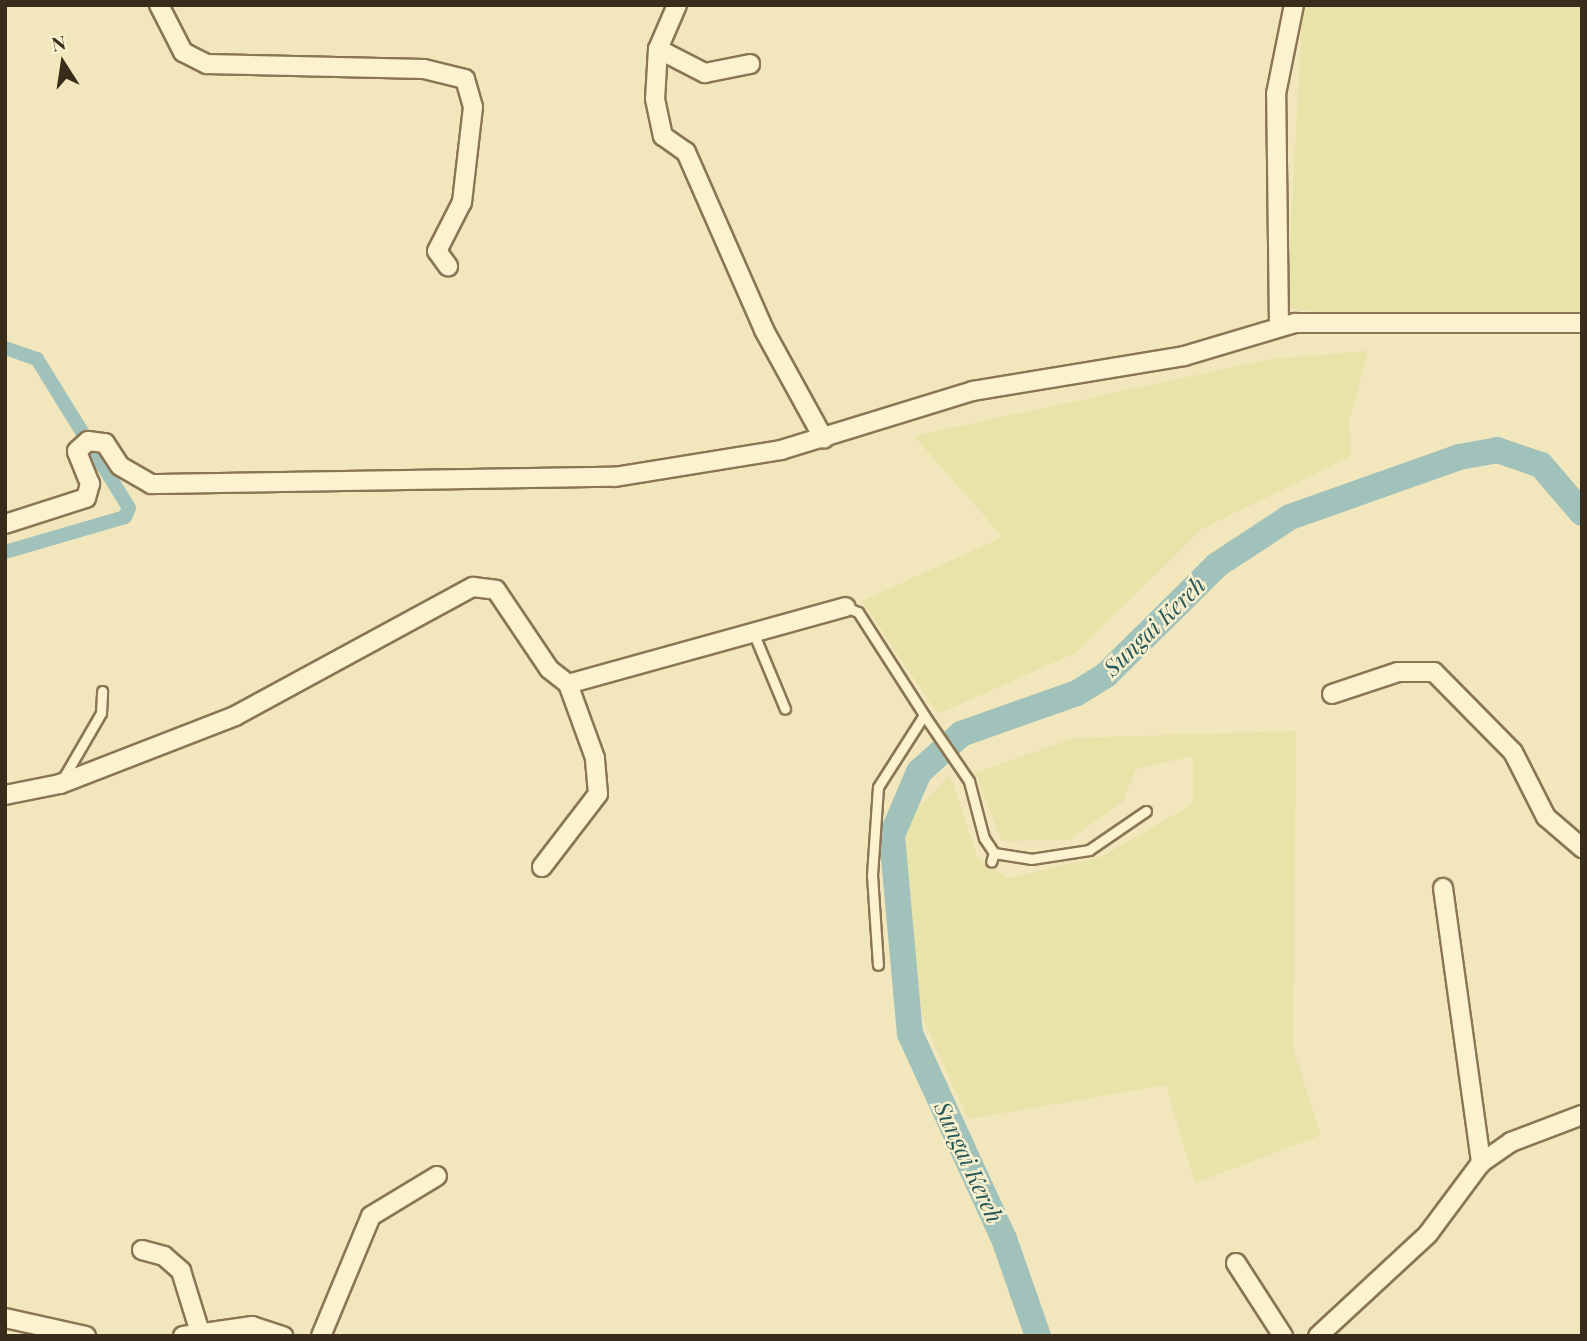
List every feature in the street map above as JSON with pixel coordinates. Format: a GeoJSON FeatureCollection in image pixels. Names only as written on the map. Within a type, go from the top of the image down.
{"type":"FeatureCollection","features":[{"type":"Feature","properties":{"kind":"street"},"geometry":{"type":"LineString","coordinates":[[159,5],[183,52],[207,64],[424,69],[465,79],[472,107],[462,202],[437,251],[448,266]]}},
{"type":"Feature","properties":{"kind":"street"},"geometry":{"type":"LineString","coordinates":[[677,5],[658,48],[655,99],[663,136],[686,152],[764,330],[824,439]]}},
{"type":"Feature","properties":{"kind":"street"},"geometry":{"type":"LineString","coordinates":[[1279,326],[1276,94],[1294,5]]}},
{"type":"Feature","properties":{"kind":"street"},"geometry":{"type":"LineString","coordinates":[[658,48],[705,73],[750,64]]}},
{"type":"Feature","properties":{"kind":"street"},"geometry":{"type":"LineString","coordinates":[[5,524],[86,498],[91,488],[77,456],[84,443],[105,443],[120,466],[151,484],[615,477],[824,439],[973,391],[1184,355],[1279,326],[1582,323]]}},
{"type":"Feature","properties":{"kind":"street"},"geometry":{"type":"LineString","coordinates":[[5,795],[60,784],[234,716],[472,587],[496,590],[549,669],[568,684],[595,758],[598,794],[542,867]]}},
{"type":"Feature","properties":{"kind":"street"},"geometry":{"type":"LineString","coordinates":[[568,684],[846,607]]}},
{"type":"Feature","properties":{"kind":"street"},"geometry":{"type":"LineString","coordinates":[[1332,694],[1398,672],[1434,671],[1513,752],[1546,817],[1582,848]]}},
{"type":"Feature","properties":{"kind":"street"},"geometry":{"type":"LineString","coordinates":[[1443,888],[1481,1163]]}},
{"type":"Feature","properties":{"kind":"street"},"geometry":{"type":"LineString","coordinates":[[1318,1336],[1428,1234],[1481,1163],[1511,1142],[1582,1115]]}},
{"type":"Feature","properties":{"kind":"street"},"geometry":{"type":"LineString","coordinates":[[321,1336],[371,1216],[437,1176]]}},
{"type":"Feature","properties":{"kind":"street"},"geometry":{"type":"LineString","coordinates":[[142,1250],[164,1256],[181,1271],[191,1332],[252,1326],[283,1336]]}},
{"type":"Feature","properties":{"kind":"street"},"geometry":{"type":"LineString","coordinates":[[1236,1263],[1283,1336]]}},
{"type":"Feature","properties":{"kind":"street"},"geometry":{"type":"LineString","coordinates":[[5,1318],[86,1336]]}},
{"type":"Feature","properties":{"kind":"lane"},"geometry":{"type":"LineString","coordinates":[[846,607],[858,612],[969,781],[994,852],[990,862]]}},
{"type":"Feature","properties":{"kind":"lane"},"geometry":{"type":"LineString","coordinates":[[753,632],[780,685],[785,709]]}},
{"type":"Feature","properties":{"kind":"lane"},"geometry":{"type":"LineString","coordinates":[[60,784],[101,713],[102,691]]}},
{"type":"Feature","properties":{"kind":"lane"},"geometry":{"type":"LineString","coordinates":[[878,965],[872,875],[878,787],[924,715]]}},
{"type":"Feature","properties":{"kind":"lane"},"geometry":{"type":"LineString","coordinates":[[994,852],[1031,859],[1089,850],[1146,811]]}},
{"type":"Feature","properties":{"kind":"shaded area"},"geometry":{"type":"Polygon","coordinates":[[[1303,5],[1582,5],[1582,315],[1403,319],[1286,309],[1303,5]]]}},
{"type":"Feature","properties":{"kind":"shaded area"},"geometry":{"type":"Polygon","coordinates":[[[1368,351],[1349,421],[1351,456],[1202,529],[1075,653],[938,714],[862,601],[1003,537],[914,436],[1271,359],[1368,351]]]}},
{"type":"Feature","properties":{"kind":"shaded area"},"geometry":{"type":"Polygon","coordinates":[[[1296,731],[1293,1049],[1321,1135],[1195,1183],[1166,1085],[968,1119],[924,1021],[904,925],[905,823],[950,774],[977,857],[1008,878],[1101,857],[1193,804],[1193,756],[1136,769],[1123,801],[1069,840],[1002,841],[975,773],[1074,738],[1296,731]]]}},
{"type":"Feature","properties":{"kind":"waterway"},"geometry":{"type":"LineString","coordinates":[[5,348],[37,359],[129,508],[125,517],[5,552]]}},
{"type":"Feature","properties":{"kind":"waterway","name":"Sungai Kereh"},"geometry":{"type":"LineString","coordinates":[[1038,1336],[1004,1239],[910,1034],[892,835],[919,772],[961,734],[1077,693],[1106,675],[1217,565],[1290,517],[1459,457],[1497,450],[1541,465],[1582,513]]}}]}
